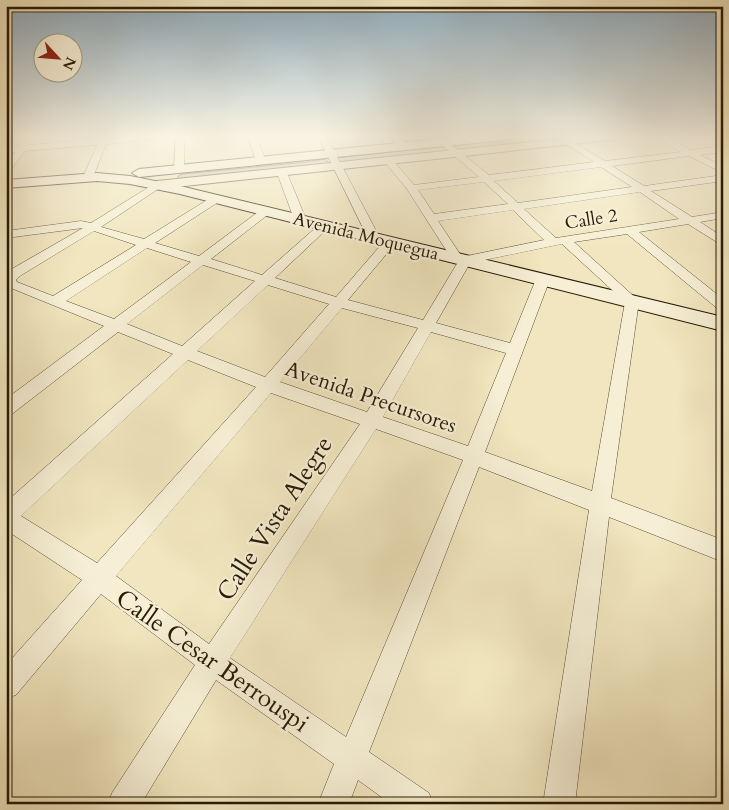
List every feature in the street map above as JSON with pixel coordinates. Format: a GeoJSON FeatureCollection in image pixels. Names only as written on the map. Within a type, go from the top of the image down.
{"type":"FeatureCollection","features":[{"type":"Feature","properties":{"kind":"main road"},"geometry":{"type":"LineString","coordinates":[[93,177],[132,174]]}},
{"type":"Feature","properties":{"kind":"main road","name":"Avenida Moquegua"},"geometry":{"type":"LineString","coordinates":[[6,184],[93,177],[124,179],[157,185],[723,324]]}},
{"type":"Feature","properties":{"kind":"street"},"geometry":{"type":"LineString","coordinates":[[93,227],[157,185],[274,174]]}},
{"type":"Feature","properties":{"kind":"street"},"geometry":{"type":"LineString","coordinates":[[282,174],[300,219]]}},
{"type":"Feature","properties":{"kind":"street"},"geometry":{"type":"LineString","coordinates":[[6,685],[268,385],[338,302],[382,240],[341,174]]}},
{"type":"Feature","properties":{"kind":"street"},"geometry":{"type":"LineString","coordinates":[[399,174],[461,259]]}},
{"type":"Feature","properties":{"kind":"street"},"geometry":{"type":"LineString","coordinates":[[481,174],[514,206],[560,241],[632,301],[600,504],[559,804]]}},
{"type":"Feature","properties":{"kind":"street"},"geometry":{"type":"LineString","coordinates":[[410,188],[521,174]]}},
{"type":"Feature","properties":{"kind":"street"},"geometry":{"type":"LineString","coordinates":[[618,174],[723,242]]}},
{"type":"Feature","properties":{"kind":"street"},"geometry":{"type":"LineString","coordinates":[[432,218],[723,178]]}},
{"type":"Feature","properties":{"kind":"street"},"geometry":{"type":"LineString","coordinates":[[54,302],[216,198]]}},
{"type":"Feature","properties":{"kind":"street"},"geometry":{"type":"LineString","coordinates":[[6,409],[266,211]]}},
{"type":"Feature","properties":{"kind":"street","name":"Calle 2"},"geometry":{"type":"LineString","coordinates":[[461,259],[723,215]]}},
{"type":"Feature","properties":{"kind":"street"},"geometry":{"type":"LineString","coordinates":[[6,235],[81,224],[338,302],[515,350]]}},
{"type":"Feature","properties":{"kind":"street"},"geometry":{"type":"LineString","coordinates":[[6,517],[325,226]]}},
{"type":"Feature","properties":{"kind":"street","name":"Avenida Precursores"},"geometry":{"type":"LineString","coordinates":[[93,227],[15,273],[9,280],[12,286],[268,385],[474,456],[723,551]]}},
{"type":"Feature","properties":{"kind":"street"},"geometry":{"type":"LineString","coordinates":[[630,230],[723,306]]}},
{"type":"Feature","properties":{"kind":"street","name":"Calle Vista Alegre"},"geometry":{"type":"LineString","coordinates":[[123,804],[212,662],[372,420],[461,259]]}},
{"type":"Feature","properties":{"kind":"street"},"geometry":{"type":"LineString","coordinates":[[333,804],[474,456],[543,279]]}},
{"type":"Feature","properties":{"kind":"street","name":"Calle Cesar Berrouspi"},"geometry":{"type":"LineString","coordinates":[[6,517],[99,578],[212,662],[418,804]]}},
{"type":"Feature","properties":{"kind":"shaded area"},"geometry":{"type":"Polygon","coordinates":[[[182,174],[242,174],[177,181],[178,176],[182,174]]]}}]}
